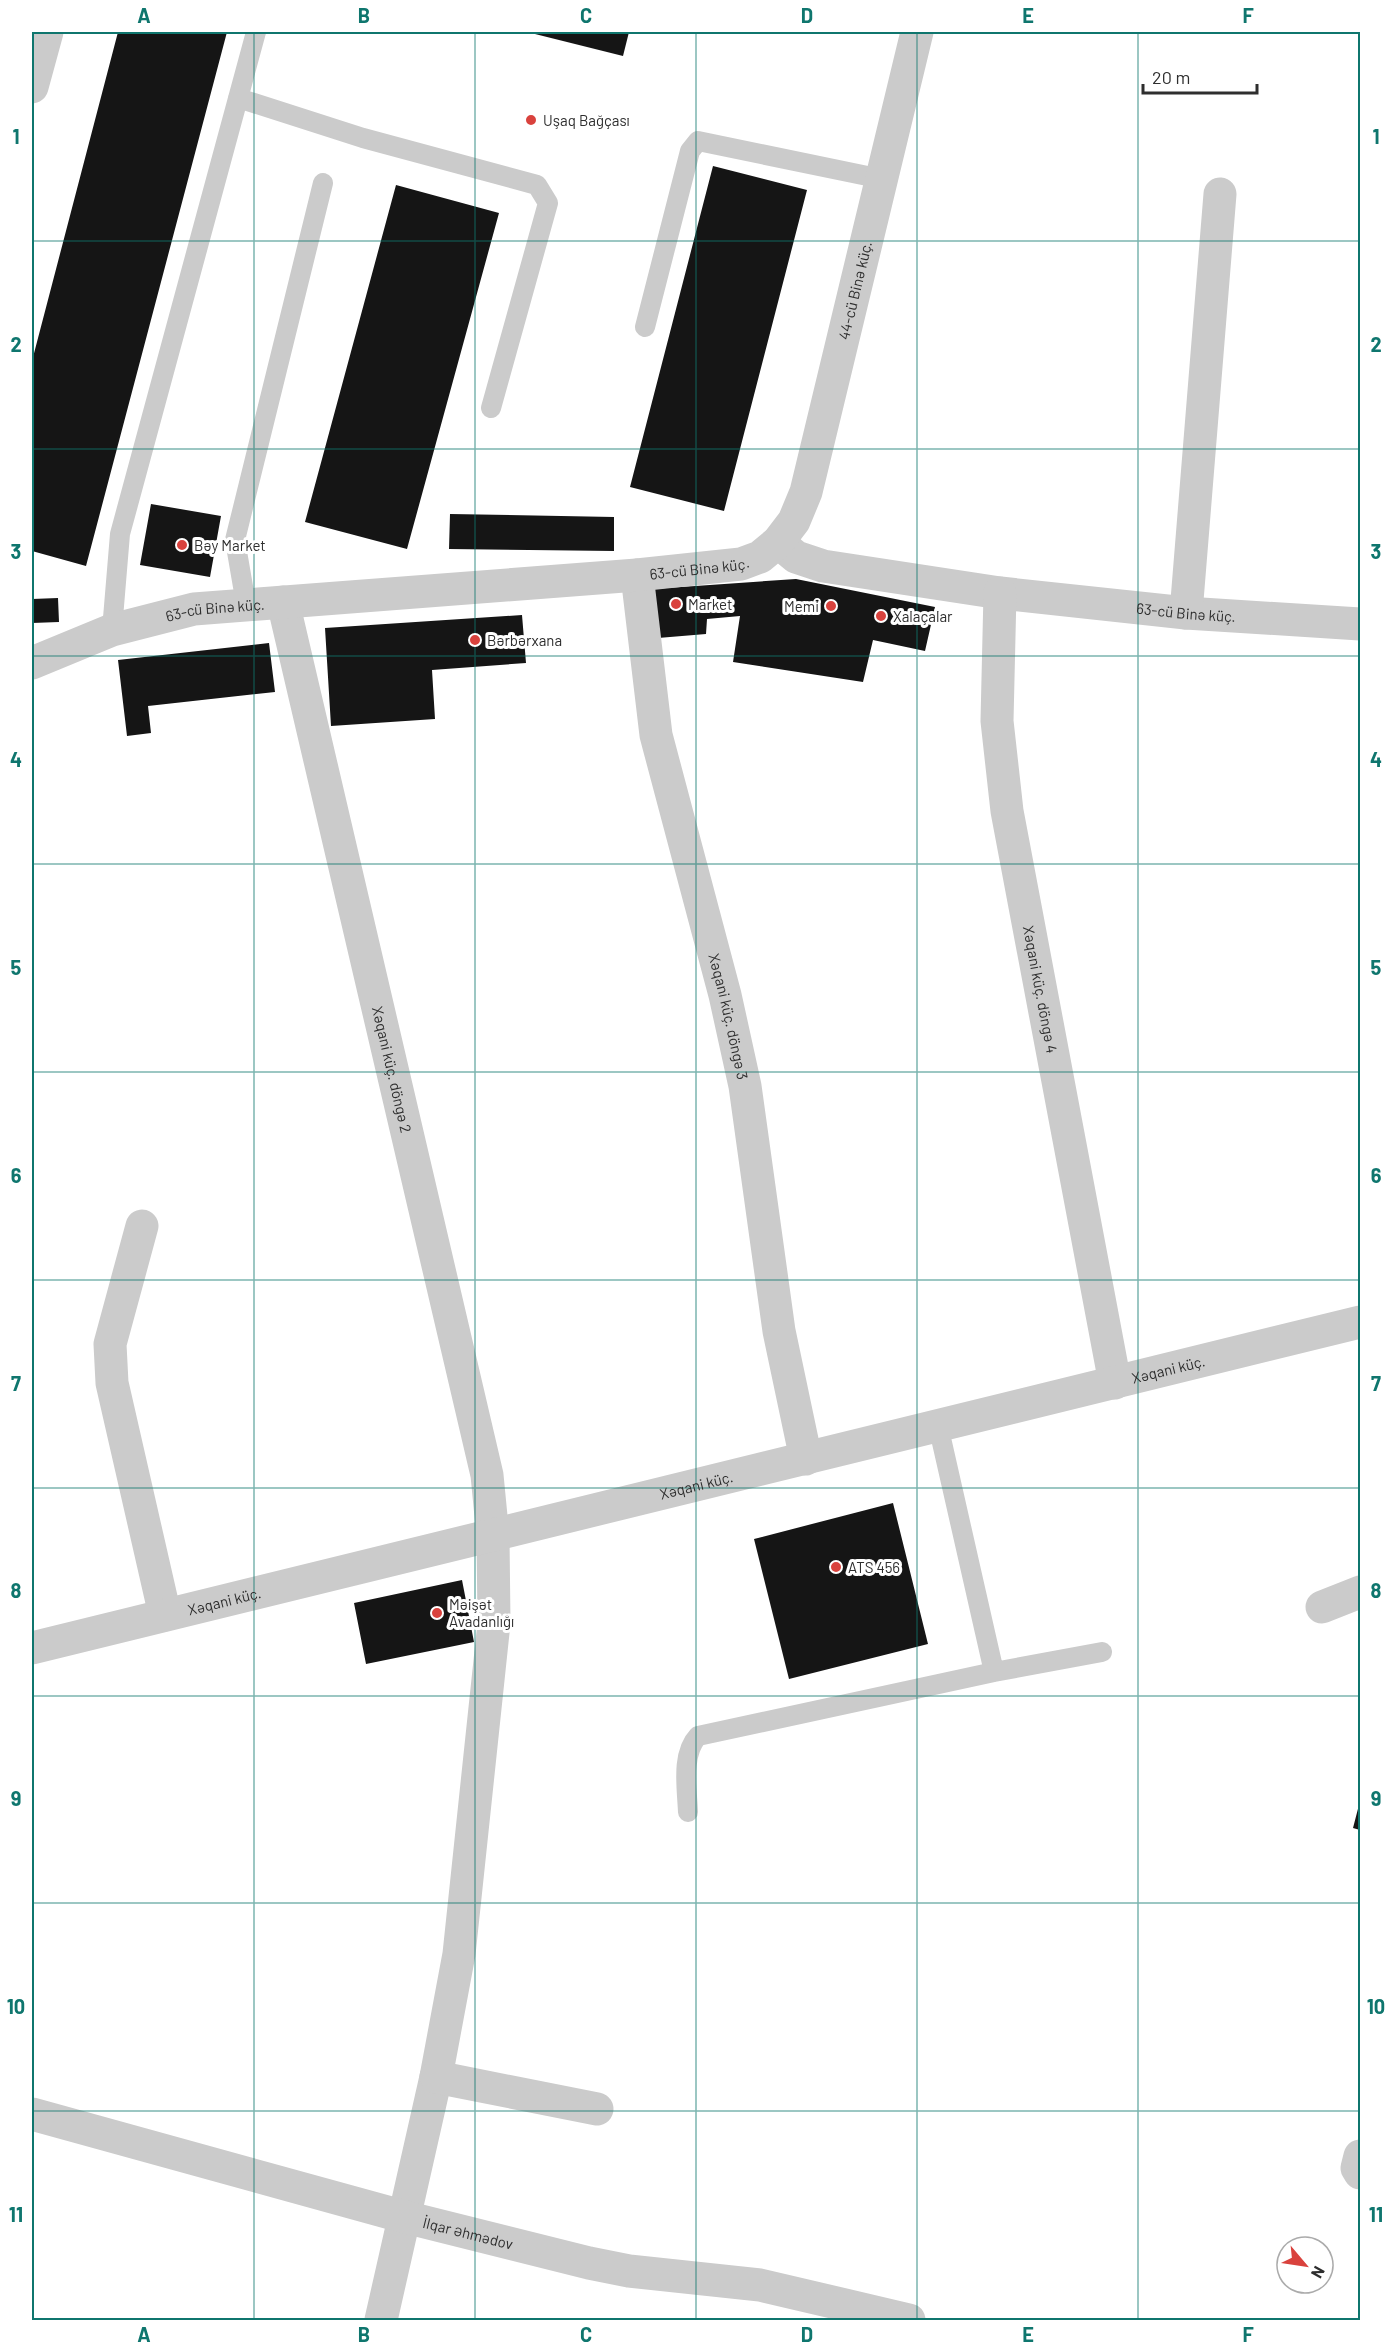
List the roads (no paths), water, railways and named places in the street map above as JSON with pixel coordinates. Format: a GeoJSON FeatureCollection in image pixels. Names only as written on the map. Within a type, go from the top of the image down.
{"type":"FeatureCollection","features":[{"type":"Feature","properties":{"kind":"street"},"geometry":{"type":"LineString","coordinates":[[32,87],[46,32]]}},
{"type":"Feature","properties":{"kind":"street","name":"44-cü Binə küç."},"geometry":{"type":"LineString","coordinates":[[778,542],[794,521],[806,492],[917,32]]}},
{"type":"Feature","properties":{"kind":"street"},"geometry":{"type":"LineString","coordinates":[[1186,613],[1220,194]]}},
{"type":"Feature","properties":{"kind":"street","name":"63-cü Binə küç."},"geometry":{"type":"LineString","coordinates":[[32,663],[112,630],[194,609],[637,576],[741,564],[760,557],[778,542],[796,557],[823,566],[1000,593],[1186,613],[1360,624]]}},
{"type":"Feature","properties":{"kind":"street","name":"Xəqani küç. döngə 3"},"geometry":{"type":"LineString","coordinates":[[637,576],[657,735],[725,995],[745,1086],[778,1331],[806,1459]]}},
{"type":"Feature","properties":{"kind":"street","name":"Xəqani küç. döngə 4"},"geometry":{"type":"LineString","coordinates":[[1000,593],[997,721],[1007,811],[1115,1383]]}},
{"type":"Feature","properties":{"kind":"street","name":"Xəqani küç. döngə 2"},"geometry":{"type":"LineString","coordinates":[[282,602],[487,1475],[493,1537],[494,1623],[459,1954],[436,2077],[381,2320]]}},
{"type":"Feature","properties":{"kind":"street"},"geometry":{"type":"LineString","coordinates":[[142,1226],[110,1344],[112,1383],[165,1615]]}},
{"type":"Feature","properties":{"kind":"street","name":"Xəqani küç."},"geometry":{"type":"LineString","coordinates":[[32,1648],[493,1537],[1360,1322]]}},
{"type":"Feature","properties":{"kind":"street"},"geometry":{"type":"LineString","coordinates":[[1322,1607],[1360,1592]]}},
{"type":"Feature","properties":{"kind":"street"},"geometry":{"type":"LineString","coordinates":[[436,2077],[597,2109]]}},
{"type":"Feature","properties":{"kind":"street","name":"İlqar Əhmədov"},"geometry":{"type":"LineString","coordinates":[[32,2114],[405,2217],[609,2267],[760,2285],[909,2320]]}},
{"type":"Feature","properties":{"kind":"street"},"geometry":{"type":"LineString","coordinates":[[1360,2156],[1357,2168],[1360,2173]]}},
{"type":"Feature","properties":{"kind":"lane"},"geometry":{"type":"LineString","coordinates":[[112,630],[120,534],[256,32]]}},
{"type":"Feature","properties":{"kind":"lane"},"geometry":{"type":"LineString","coordinates":[[238,98],[363,138],[537,185],[548,203],[491,408]]}},
{"type":"Feature","properties":{"kind":"lane"},"geometry":{"type":"LineString","coordinates":[[645,327],[690,151],[698,141],[882,180]]}},
{"type":"Feature","properties":{"kind":"lane"},"geometry":{"type":"LineString","coordinates":[[246,604],[235,540],[323,183]]}},
{"type":"Feature","properties":{"kind":"lane"},"geometry":{"type":"LineString","coordinates":[[938,1425],[994,1672]]}},
{"type":"Feature","properties":{"kind":"lane"},"geometry":{"type":"LineString","coordinates":[[688,1812],[687,1766],[691,1744],[698,1736],[994,1672],[1102,1652]]}},
{"type":"Feature","properties":{"kind":"place","name":"Uşaq Bağçası"},"geometry":{"type":"Point","coordinates":[531,120]}},
{"type":"Feature","properties":{"kind":"place","name":"Bəy Market"},"geometry":{"type":"Point","coordinates":[182,545]}},
{"type":"Feature","properties":{"kind":"place","name":"Market"},"geometry":{"type":"Point","coordinates":[676,604]}},
{"type":"Feature","properties":{"kind":"place","name":"Memi"},"geometry":{"type":"Point","coordinates":[831,606]}},
{"type":"Feature","properties":{"kind":"place","name":"Xalaçalar"},"geometry":{"type":"Point","coordinates":[881,616]}},
{"type":"Feature","properties":{"kind":"place","name":"Bərbərxana"},"geometry":{"type":"Point","coordinates":[475,640]}},
{"type":"Feature","properties":{"kind":"place","name":"ATS 456"},"geometry":{"type":"Point","coordinates":[836,1567]}},
{"type":"Feature","properties":{"kind":"place","name":"Məişət Avadanlığı"},"geometry":{"type":"Point","coordinates":[437,1613]}}]}
